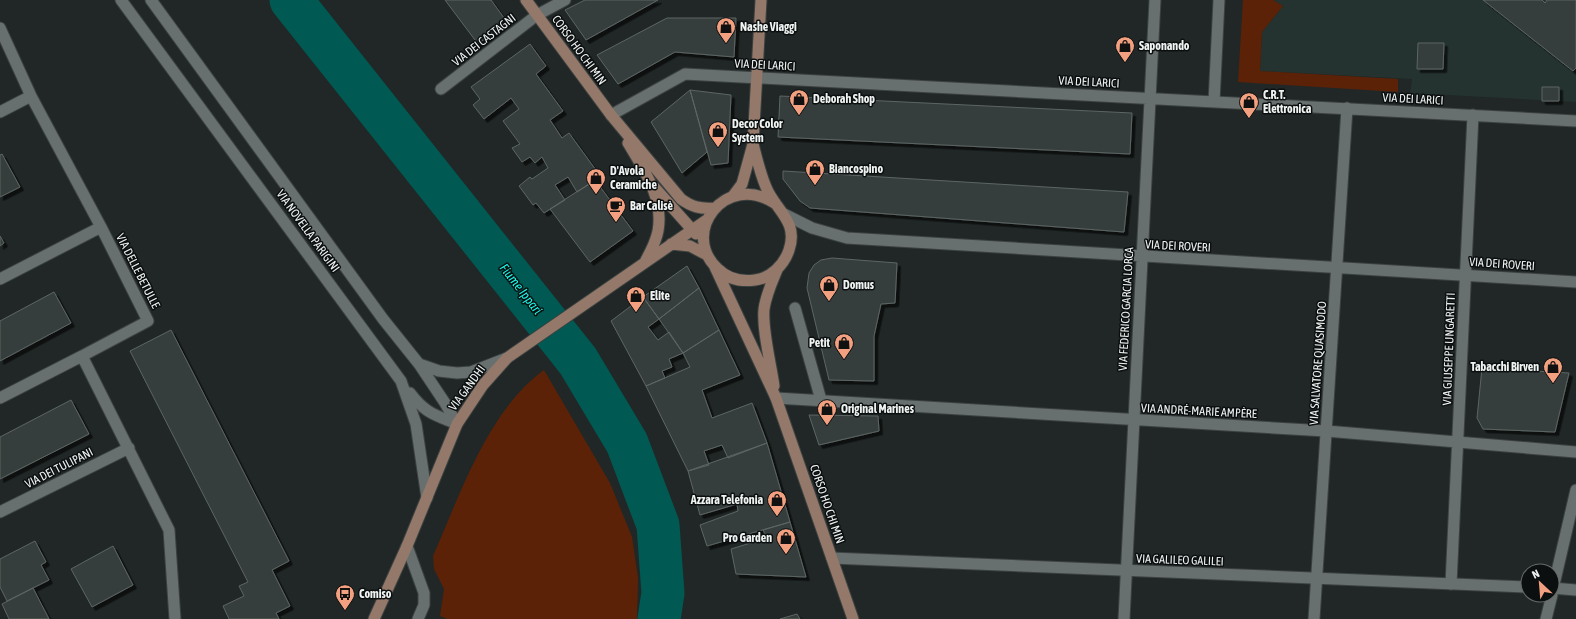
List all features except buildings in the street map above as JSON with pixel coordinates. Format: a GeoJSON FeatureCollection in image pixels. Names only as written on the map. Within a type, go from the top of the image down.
{"type":"FeatureCollection","features":[{"type":"Feature","properties":{"kind":"main road","name":"CORSO HO CHI MIN"},"geometry":{"type":"LineString","coordinates":[[526,0],[611,115]]}},
{"type":"Feature","properties":{"kind":"main road"},"geometry":{"type":"LineString","coordinates":[[733,196],[742,184],[753,144],[761,0]]}},
{"type":"Feature","properties":{"kind":"main road"},"geometry":{"type":"LineString","coordinates":[[611,115],[652,186],[704,243]]}},
{"type":"Feature","properties":{"kind":"main road"},"geometry":{"type":"LineString","coordinates":[[611,115],[681,198],[689,205],[699,209],[714,208]]}},
{"type":"Feature","properties":{"kind":"main road"},"geometry":{"type":"LineString","coordinates":[[714,265],[723,274],[733,279],[745,281],[757,280],[768,276],[778,268],[785,259],[790,242],[789,224],[784,214],[767,190],[761,175],[753,144]]}},
{"type":"Feature","properties":{"kind":"main road"},"geometry":{"type":"LineString","coordinates":[[646,261],[658,233],[659,222],[659,209],[652,186]]}},
{"type":"Feature","properties":{"kind":"main road"},"geometry":{"type":"LineString","coordinates":[[776,204],[767,198],[756,194],[733,196],[714,208],[704,231],[704,243],[707,255],[714,265],[776,398]]}},
{"type":"Feature","properties":{"kind":"main road","name":"VIA GANDHI"},"geometry":{"type":"LineString","coordinates":[[374,619],[407,546],[457,424],[483,385],[507,358],[708,219]]}},
{"type":"Feature","properties":{"kind":"main road"},"geometry":{"type":"LineString","coordinates":[[671,244],[690,246],[707,255]]}},
{"type":"Feature","properties":{"kind":"main road"},"geometry":{"type":"LineString","coordinates":[[776,398],[764,324],[764,308],[769,289],[778,268]]}},
{"type":"Feature","properties":{"kind":"main road","name":"CORSO HO CHI MIN"},"geometry":{"type":"LineString","coordinates":[[776,398],[853,619]]}},
{"type":"Feature","properties":{"kind":"street","name":"VIA NOVELLA PARIGINI"},"geometry":{"type":"LineString","coordinates":[[121,0],[401,381],[416,424],[427,498]]}},
{"type":"Feature","properties":{"kind":"street","name":"VIA NOVELLA PARIGINI"},"geometry":{"type":"LineString","coordinates":[[151,0],[383,319],[419,364],[457,424]]}},
{"type":"Feature","properties":{"kind":"street","name":"VIA DEI CASTAGNI"},"geometry":{"type":"LineString","coordinates":[[440,89],[537,15],[565,0]]}},
{"type":"Feature","properties":{"kind":"street","name":"VIA FEDERICO GARCIA LORCA"},"geometry":{"type":"LineString","coordinates":[[1124,619],[1155,0]]}},
{"type":"Feature","properties":{"kind":"street"},"geometry":{"type":"LineString","coordinates":[[1214,102],[1219,0]]}},
{"type":"Feature","properties":{"kind":"street","name":"VIA DELLE BETULLE"},"geometry":{"type":"LineString","coordinates":[[0,28],[31,96],[101,227],[148,321],[82,356]]}},
{"type":"Feature","properties":{"kind":"street","name":"VIA DEI LARICI"},"geometry":{"type":"LineString","coordinates":[[611,115],[685,74],[1576,121]]}},
{"type":"Feature","properties":{"kind":"street"},"geometry":{"type":"LineString","coordinates":[[0,112],[31,96]]}},
{"type":"Feature","properties":{"kind":"street","name":"VIA SALVATORE QUASIMODO"},"geometry":{"type":"LineString","coordinates":[[1314,619],[1347,108]]}},
{"type":"Feature","properties":{"kind":"street","name":"VIA GIUSEPPE UNGARETTI"},"geometry":{"type":"LineString","coordinates":[[1451,584],[1473,115]]}},
{"type":"Feature","properties":{"kind":"street","name":"VIA DEI ROVERI"},"geometry":{"type":"LineString","coordinates":[[784,214],[812,228],[847,238],[1576,282]]}},
{"type":"Feature","properties":{"kind":"street"},"geometry":{"type":"LineString","coordinates":[[0,279],[101,227]]}},
{"type":"Feature","properties":{"kind":"street"},"geometry":{"type":"LineString","coordinates":[[795,308],[821,400]]}},
{"type":"Feature","properties":{"kind":"street"},"geometry":{"type":"LineString","coordinates":[[0,398],[82,356],[169,530],[175,619]]}},
{"type":"Feature","properties":{"kind":"street"},"geometry":{"type":"LineString","coordinates":[[419,364],[439,371],[457,374],[472,372],[507,358]]}},
{"type":"Feature","properties":{"kind":"street"},"geometry":{"type":"LineString","coordinates":[[401,381],[419,405],[429,413],[457,424]]}},
{"type":"Feature","properties":{"kind":"street","name":"VIA ANDRÉ-MARIE AMPÈRE"},"geometry":{"type":"LineString","coordinates":[[776,398],[1326,432],[1576,452]]}},
{"type":"Feature","properties":{"kind":"street","name":"VIA DEI TULIPANI"},"geometry":{"type":"LineString","coordinates":[[0,512],[129,448]]}},
{"type":"Feature","properties":{"kind":"street"},"geometry":{"type":"LineString","coordinates":[[1559,563],[1576,490]]}},
{"type":"Feature","properties":{"kind":"street"},"geometry":{"type":"LineString","coordinates":[[407,546],[424,593],[424,606],[418,619]]}},
{"type":"Feature","properties":{"kind":"street","name":"VIA GALILEO GALILEI"},"geometry":{"type":"LineString","coordinates":[[832,558],[1520,587]]}},
{"type":"Feature","properties":{"kind":"street"},"geometry":{"type":"LineString","coordinates":[[1560,591],[1576,590]]}},
{"type":"Feature","properties":{"kind":"street"},"geometry":{"type":"LineString","coordinates":[[1546,619],[1549,603]]}},
{"type":"Feature","properties":{"kind":"shaded area"},"geometry":{"type":"Polygon","coordinates":[[[1243,0],[1273,0],[1283,6],[1262,32],[1260,71],[1398,79],[1398,92],[1238,82],[1243,0]]]}},
{"type":"Feature","properties":{"kind":"shaded area"},"geometry":{"type":"Polygon","coordinates":[[[1273,0],[1576,0],[1576,102],[1410,93],[1412,79],[1260,71],[1262,32],[1283,6],[1273,0]]]}},
{"type":"Feature","properties":{"kind":"shaded area"},"geometry":{"type":"Polygon","coordinates":[[[544,370],[610,483],[632,537],[638,578],[637,619],[447,619],[440,616],[444,589],[434,569],[433,556],[465,481],[491,430],[507,407],[524,387],[544,370]]]}},
{"type":"Feature","properties":{"kind":"waterway","name":"Fiume Ippari"},"geometry":{"type":"LineString","coordinates":[[291,0],[578,361],[627,443],[658,525],[663,593],[659,619]]}},
{"type":"Feature","properties":{"kind":"place","name":"Nashe Viaggi"},"geometry":{"type":"Point","coordinates":[726,44]}},
{"type":"Feature","properties":{"kind":"place","name":"Saponando"},"geometry":{"type":"Point","coordinates":[1125,63]}},
{"type":"Feature","properties":{"kind":"place","name":"Deborah Shop"},"geometry":{"type":"Point","coordinates":[799,116]}},
{"type":"Feature","properties":{"kind":"place","name":"C.R.T. Elettronica"},"geometry":{"type":"Point","coordinates":[1249,119]}},
{"type":"Feature","properties":{"kind":"place","name":"Decor Color System"},"geometry":{"type":"Point","coordinates":[718,148]}},
{"type":"Feature","properties":{"kind":"place","name":"Biancospino"},"geometry":{"type":"Point","coordinates":[815,186]}},
{"type":"Feature","properties":{"kind":"place","name":"D'Avola Ceramiche"},"geometry":{"type":"Point","coordinates":[596,195]}},
{"type":"Feature","properties":{"kind":"place","name":"Bar Calisè"},"geometry":{"type":"Point","coordinates":[616,223]}},
{"type":"Feature","properties":{"kind":"place","name":"Domus"},"geometry":{"type":"Point","coordinates":[829,302]}},
{"type":"Feature","properties":{"kind":"place","name":"Elite"},"geometry":{"type":"Point","coordinates":[636,313]}},
{"type":"Feature","properties":{"kind":"place","name":"Petit"},"geometry":{"type":"Point","coordinates":[844,360]}},
{"type":"Feature","properties":{"kind":"place","name":"Tabacchi Birven"},"geometry":{"type":"Point","coordinates":[1553,384]}},
{"type":"Feature","properties":{"kind":"place","name":"Original Marines"},"geometry":{"type":"Point","coordinates":[827,426]}},
{"type":"Feature","properties":{"kind":"place","name":"Azzara Telefonia"},"geometry":{"type":"Point","coordinates":[777,517]}},
{"type":"Feature","properties":{"kind":"place","name":"Pro Garden"},"geometry":{"type":"Point","coordinates":[786,555]}},
{"type":"Feature","properties":{"kind":"place","name":"Comiso"},"geometry":{"type":"Point","coordinates":[345,611]}}]}
